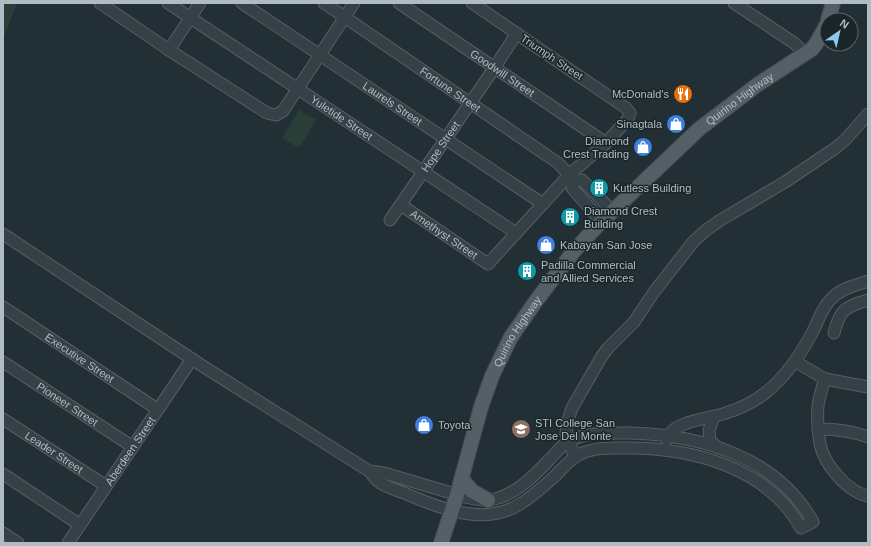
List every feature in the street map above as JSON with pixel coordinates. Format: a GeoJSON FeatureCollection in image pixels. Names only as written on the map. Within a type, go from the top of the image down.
{"type":"FeatureCollection","features":[{"type":"Feature","properties":{"kind":"main road","name":"Quirino Highway"},"geometry":{"type":"LineString","coordinates":[[441,543],[457,495],[485,395],[494,372],[511,337],[554,276],[574,251],[602,222],[699,129],[757,85],[805,53],[816,44],[819,39]]}},
{"type":"Feature","properties":{"kind":"main road"},"geometry":{"type":"LineString","coordinates":[[462,478],[472,491],[488,500]]}},
{"type":"Feature","properties":{"kind":"street"},"geometry":{"type":"LineString","coordinates":[[100,3],[169,50],[267,113],[276,115],[283,111],[354,3]]}},
{"type":"Feature","properties":{"kind":"street","name":"Yuletide Street"},"geometry":{"type":"LineString","coordinates":[[168,3],[516,233]]}},
{"type":"Feature","properties":{"kind":"street"},"geometry":{"type":"LineString","coordinates":[[169,50],[200,3]]}},
{"type":"Feature","properties":{"kind":"street","name":"Laurels Street"},"geometry":{"type":"LineString","coordinates":[[242,3],[543,204]]}},
{"type":"Feature","properties":{"kind":"street","name":"Fortune Street"},"geometry":{"type":"LineString","coordinates":[[324,3],[558,163],[572,177],[582,180],[612,212]]}},
{"type":"Feature","properties":{"kind":"street","name":"Goodwill Street"},"geometry":{"type":"LineString","coordinates":[[399,3],[606,143]]}},
{"type":"Feature","properties":{"kind":"street","name":"Triumph Street"},"geometry":{"type":"LineString","coordinates":[[472,3],[626,108],[630,113],[628,119],[606,143]]}},
{"type":"Feature","properties":{"kind":"street"},"geometry":{"type":"LineString","coordinates":[[734,3],[794,43],[805,53]]}},
{"type":"Feature","properties":{"kind":"street","name":"Hope Street"},"geometry":{"type":"LineString","coordinates":[[390,220],[517,33]]}},
{"type":"Feature","properties":{"kind":"street"},"geometry":{"type":"LineString","coordinates":[[575,457],[566,434],[567,423],[572,408],[602,356],[634,322],[654,292],[693,242],[719,221],[785,182],[834,149],[845,140],[868,114]]}},
{"type":"Feature","properties":{"kind":"street"},"geometry":{"type":"LineString","coordinates":[[516,233],[543,204],[606,143]]}},
{"type":"Feature","properties":{"kind":"street"},"geometry":{"type":"LineString","coordinates":[[572,177],[572,188],[602,222]]}},
{"type":"Feature","properties":{"kind":"street","name":"Amethyst Street"},"geometry":{"type":"LineString","coordinates":[[401,205],[488,264],[516,233]]}},
{"type":"Feature","properties":{"kind":"street"},"geometry":{"type":"LineString","coordinates":[[3,234],[192,359],[369,471],[380,483],[424,502],[452,510],[479,515],[497,513],[513,508],[538,492],[575,457],[587,452],[603,449],[645,448],[665,450],[705,458],[742,472],[762,484],[776,496],[795,517],[801,528],[813,522],[796,497],[775,477],[750,461],[701,442],[668,436],[596,434],[580,437],[569,441],[526,481],[505,495],[488,500],[457,495],[384,473],[369,471]]}},
{"type":"Feature","properties":{"kind":"street"},"geometry":{"type":"LineString","coordinates":[[665,450],[668,436],[675,429],[688,421],[714,417],[740,408],[754,401],[780,380],[796,362],[824,308],[832,297],[844,289],[868,281]]}},
{"type":"Feature","properties":{"kind":"street"},"geometry":{"type":"LineString","coordinates":[[834,333],[838,319],[842,312],[851,305],[868,300]]}},
{"type":"Feature","properties":{"kind":"street","name":"Executive Street"},"geometry":{"type":"LineString","coordinates":[[3,306],[157,409]]}},
{"type":"Feature","properties":{"kind":"street","name":"Aberdeen Street"},"geometry":{"type":"LineString","coordinates":[[68,543],[192,359]]}},
{"type":"Feature","properties":{"kind":"street","name":"Pioneer Street"},"geometry":{"type":"LineString","coordinates":[[3,362],[133,447]]}},
{"type":"Feature","properties":{"kind":"street"},"geometry":{"type":"LineString","coordinates":[[796,362],[824,379],[868,387]]}},
{"type":"Feature","properties":{"kind":"street"},"geometry":{"type":"LineString","coordinates":[[824,379],[818,406],[820,444],[829,464],[845,484],[854,491],[868,496]]}},
{"type":"Feature","properties":{"kind":"street"},"geometry":{"type":"LineString","coordinates":[[714,417],[709,433],[710,441],[717,447]]}},
{"type":"Feature","properties":{"kind":"street","name":"Leader Street"},"geometry":{"type":"LineString","coordinates":[[3,418],[106,486]]}},
{"type":"Feature","properties":{"kind":"street"},"geometry":{"type":"LineString","coordinates":[[819,429],[833,429],[868,437]]}},
{"type":"Feature","properties":{"kind":"street"},"geometry":{"type":"LineString","coordinates":[[3,474],[80,525]]}},
{"type":"Feature","properties":{"kind":"street"},"geometry":{"type":"LineString","coordinates":[[3,533],[18,543]]}},
{"type":"Feature","properties":{"kind":"green space"},"geometry":{"type":"Polygon","coordinates":[[[3,3],[17,3],[3,40],[3,3]]]}},
{"type":"Feature","properties":{"kind":"green space"},"geometry":{"type":"Polygon","coordinates":[[[299,110],[316,120],[299,148],[282,138],[299,110]]]}},
{"type":"Feature","properties":{"kind":"place","name":"McDonald's"},"geometry":{"type":"Point","coordinates":[683,94]}},
{"type":"Feature","properties":{"kind":"place","name":"Sinagtala"},"geometry":{"type":"Point","coordinates":[676,124]}},
{"type":"Feature","properties":{"kind":"place","name":"Diamond Crest Trading"},"geometry":{"type":"Point","coordinates":[643,147]}},
{"type":"Feature","properties":{"kind":"place","name":"Kutless Building"},"geometry":{"type":"Point","coordinates":[599,188]}},
{"type":"Feature","properties":{"kind":"place","name":"Diamond Crest Building"},"geometry":{"type":"Point","coordinates":[570,217]}},
{"type":"Feature","properties":{"kind":"place","name":"Kabayan San Jose"},"geometry":{"type":"Point","coordinates":[546,245]}},
{"type":"Feature","properties":{"kind":"place","name":"Padilla Commercial and Allied Services"},"geometry":{"type":"Point","coordinates":[527,271]}},
{"type":"Feature","properties":{"kind":"place","name":"Toyota"},"geometry":{"type":"Point","coordinates":[424,425]}},
{"type":"Feature","properties":{"kind":"place","name":"STI College San Jose Del Monte"},"geometry":{"type":"Point","coordinates":[521,429]}}]}
